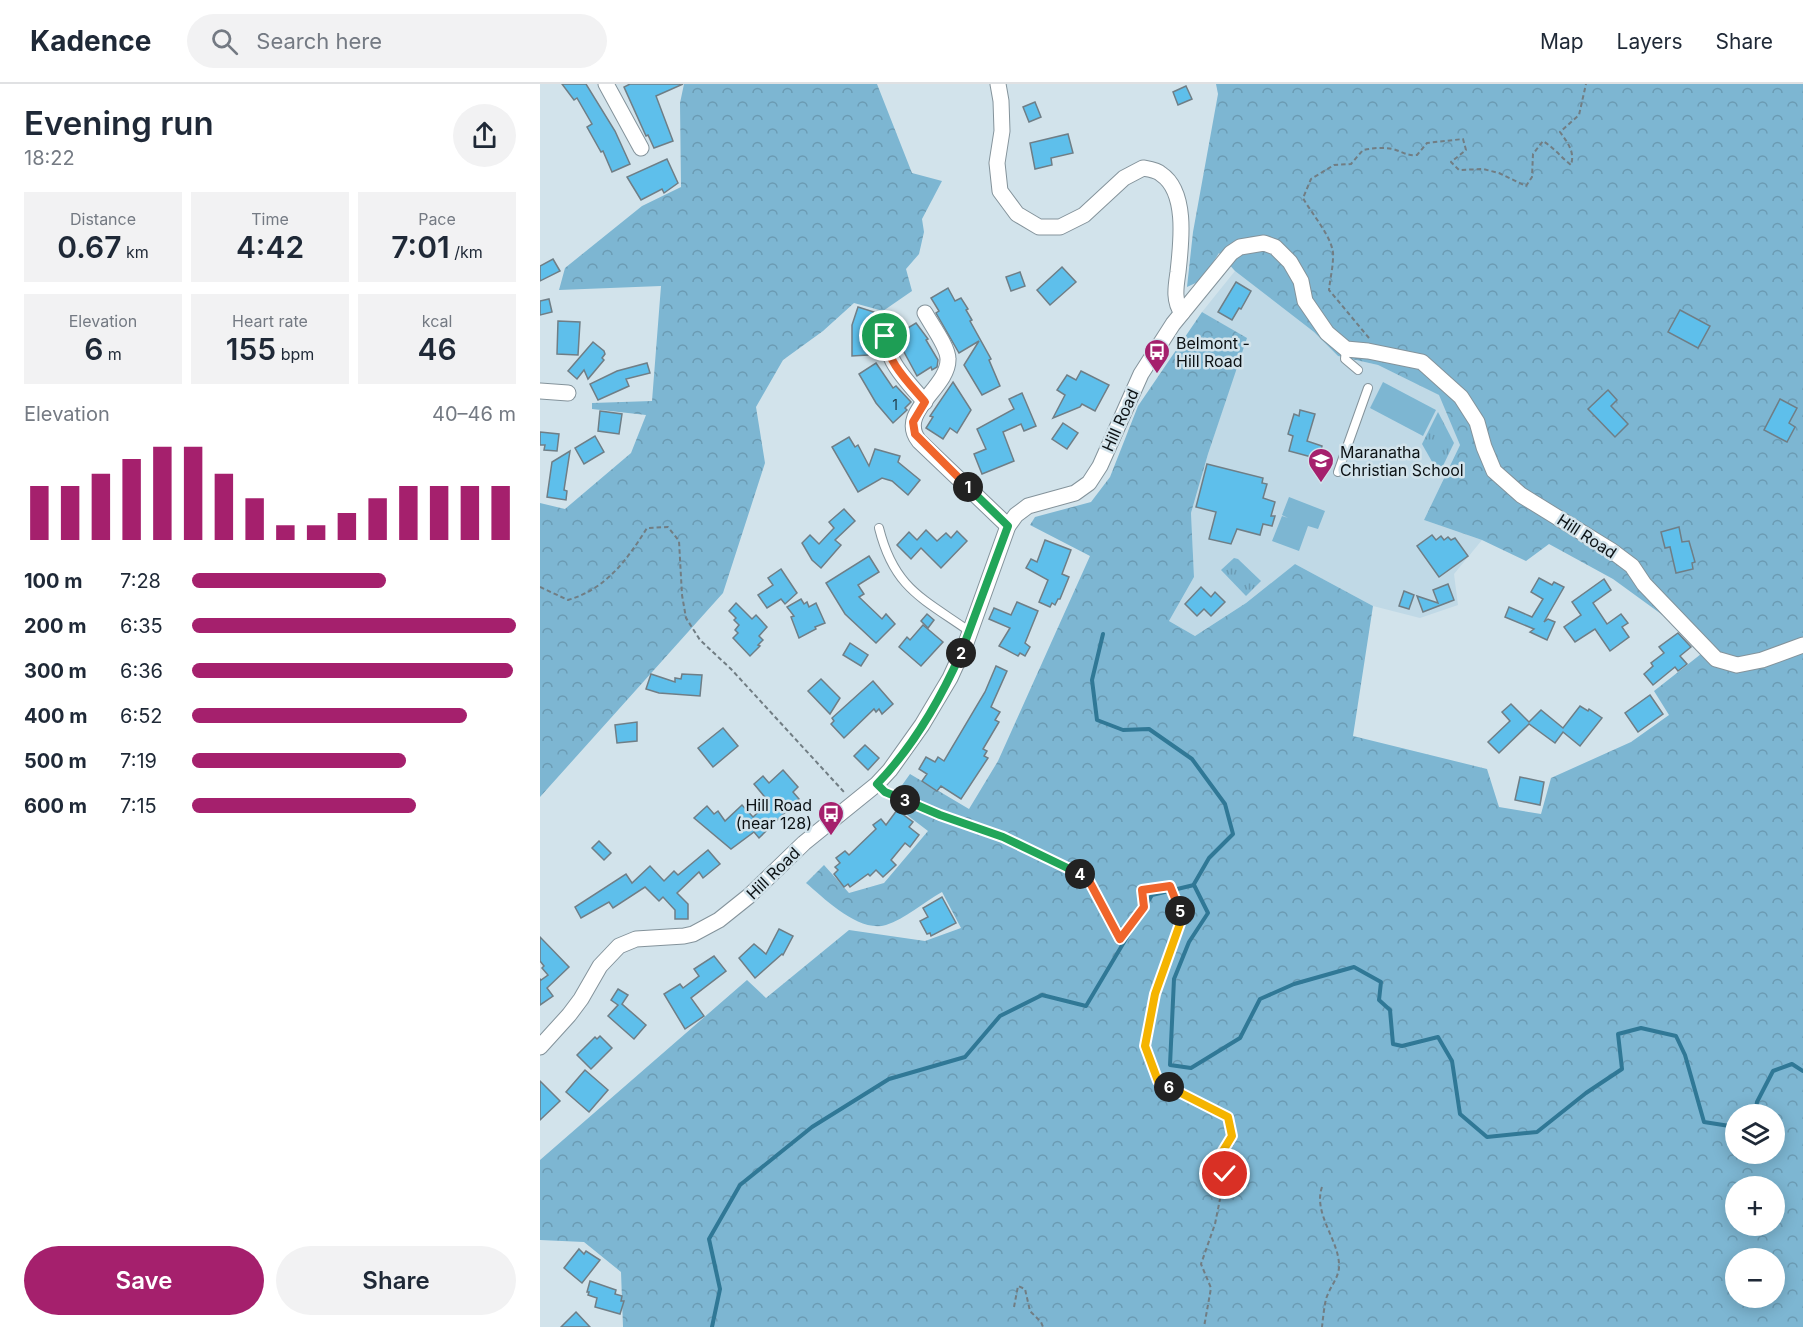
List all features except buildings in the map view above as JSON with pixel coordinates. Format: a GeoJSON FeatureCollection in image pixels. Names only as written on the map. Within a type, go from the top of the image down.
{"type":"FeatureCollection","features":[{"type":"Feature","properties":{"kind":"street"},"geometry":{"type":"LineString","coordinates":[[606,84],[641,148]]}},
{"type":"Feature","properties":{"kind":"street"},"geometry":{"type":"LineString","coordinates":[[998,84],[1002,131],[997,163],[1000,190],[1017,214],[1032,223],[1040,227],[1060,227],[1084,215],[1124,178],[1143,168],[1161,173],[1174,188],[1180,212],[1180,252],[1176,299],[1182,313]]}},
{"type":"Feature","properties":{"kind":"street","name":"Hill Road"},"geometry":{"type":"LineString","coordinates":[[540,1047],[569,1015],[600,966],[619,946],[645,937],[693,934],[719,920],[749,896],[804,843],[877,784],[902,756],[950,678],[1008,526],[1016,515],[1028,506],[1075,493],[1084,488],[1093,478],[1141,374],[1182,313],[1231,253],[1240,247],[1264,243],[1275,247],[1290,262],[1301,281],[1305,302],[1327,333],[1346,349],[1422,362],[1461,397],[1477,422],[1494,471],[1521,495],[1612,551],[1632,567],[1644,584],[1716,659],[1737,665],[1762,660],[1803,645]]}},
{"type":"Feature","properties":{"kind":"street"},"geometry":{"type":"LineString","coordinates":[[925,313],[946,350],[953,368],[944,374],[925,402],[913,422],[913,429],[917,438],[1008,526]]}},
{"type":"Feature","properties":{"kind":"street"},"geometry":{"type":"LineString","coordinates":[[889,322],[885,340],[888,353],[925,402]]}},
{"type":"Feature","properties":{"kind":"street"},"geometry":{"type":"LineString","coordinates":[[540,391],[568,393]]}},
{"type":"Feature","properties":{"kind":"lane"},"geometry":{"type":"LineString","coordinates":[[1346,349],[1345,359],[1358,370]]}},
{"type":"Feature","properties":{"kind":"lane"},"geometry":{"type":"LineString","coordinates":[[1338,472],[1368,388]]}},
{"type":"Feature","properties":{"kind":"lane"},"geometry":{"type":"LineString","coordinates":[[879,528],[891,564],[904,583],[969,631]]}},
{"type":"Feature","properties":{"kind":"path"},"geometry":{"type":"LineString","coordinates":[[1374,344],[1329,290],[1334,255],[1331,243],[1303,198],[1311,179],[1334,165],[1351,164],[1363,150],[1378,147],[1394,149],[1408,156],[1417,155],[1427,143],[1463,139],[1466,150],[1451,162],[1459,170],[1483,169],[1500,173],[1526,186],[1532,177],[1533,154],[1543,141],[1555,148],[1571,165],[1574,157],[1560,132],[1579,115],[1586,84]]}},
{"type":"Feature","properties":{"kind":"path"},"geometry":{"type":"LineString","coordinates":[[540,587],[568,600],[582,596],[627,560],[647,528],[668,527],[679,541],[682,595],[686,618],[700,640],[731,669],[853,802]]}},
{"type":"Feature","properties":{"kind":"path"},"geometry":{"type":"LineString","coordinates":[[877,784],[885,792],[940,815],[1003,837],[1087,877],[1120,939],[1144,907],[1142,890],[1170,886],[1182,918],[1155,994],[1145,1046],[1158,1081],[1228,1117],[1232,1136],[1218,1159],[1225,1174],[1215,1224],[1202,1264],[1211,1288],[1204,1327]]}},
{"type":"Feature","properties":{"kind":"path"},"geometry":{"type":"LineString","coordinates":[[1322,1186],[1319,1194],[1339,1262],[1338,1275],[1327,1297],[1322,1327]]}},
{"type":"Feature","properties":{"kind":"path"},"geometry":{"type":"LineString","coordinates":[[1014,1307],[1018,1286],[1025,1289],[1030,1311],[1043,1327]]}},
{"type":"Feature","properties":{"kind":"shaded area","name":"Maranatha Christian School"},"geometry":{"type":"Polygon","coordinates":[[[1235,271],[1314,332],[1338,356],[1378,365],[1440,395],[1460,445],[1424,520],[1482,540],[1454,574],[1458,605],[1420,618],[1373,606],[1295,564],[1246,603],[1195,636],[1169,621],[1194,577],[1191,513],[1246,338],[1202,312],[1235,271]]]}},
{"type":"Feature","properties":{"kind":"green space"},"geometry":{"type":"Polygon","coordinates":[[[684,84],[877,84],[912,173],[942,181],[922,219],[924,232],[919,254],[906,269],[912,291],[883,311],[854,303],[823,331],[783,360],[756,407],[765,463],[723,593],[540,797],[540,503],[565,509],[631,453],[646,415],[592,409],[592,403],[652,401],[661,286],[559,290],[565,268],[642,206],[681,187],[680,103],[684,84]]]}},
{"type":"Feature","properties":{"kind":"green space"},"geometry":{"type":"Polygon","coordinates":[[[1216,84],[1803,84],[1803,1327],[623,1327],[621,1272],[584,1242],[540,1240],[540,1160],[747,980],[766,998],[849,930],[925,941],[961,928],[942,892],[900,919],[886,925],[876,926],[865,924],[843,913],[806,883],[824,865],[849,893],[884,883],[928,831],[890,802],[910,774],[969,809],[998,761],[1090,556],[1030,525],[1035,517],[1091,502],[1110,477],[1138,406],[1202,312],[1247,338],[1191,513],[1194,577],[1169,621],[1195,636],[1246,603],[1295,564],[1373,606],[1353,736],[1487,769],[1499,807],[1541,814],[1551,778],[1631,742],[1669,715],[1654,691],[1701,654],[1679,627],[1613,579],[1549,544],[1526,561],[1482,540],[1424,520],[1460,445],[1439,395],[1378,365],[1338,356],[1314,332],[1235,271],[1219,253],[1202,280],[1187,287],[1193,232],[1218,94],[1216,84]]]}},
{"type":"Feature","properties":{"kind":"green space"},"geometry":{"type":"Polygon","coordinates":[[[1383,382],[1436,410],[1423,436],[1370,408],[1383,382]]]}},
{"type":"Feature","properties":{"kind":"green space"},"geometry":{"type":"Polygon","coordinates":[[[1438,412],[1454,443],[1439,474],[1422,444],[1438,412]]]}},
{"type":"Feature","properties":{"kind":"green space"},"geometry":{"type":"Polygon","coordinates":[[[1289,497],[1325,511],[1318,529],[1308,526],[1299,551],[1272,541],[1282,516],[1288,518],[1282,515],[1289,497]]]}},
{"type":"Feature","properties":{"kind":"green space"},"geometry":{"type":"Polygon","coordinates":[[[1234,558],[1238,559],[1261,581],[1246,596],[1221,570],[1234,558]]]}},
{"type":"Feature","properties":{"kind":"waterway"},"geometry":{"type":"LineString","coordinates":[[1103,634],[1092,680],[1097,720],[1123,730],[1149,729],[1192,759],[1225,804],[1233,834],[1209,858],[1194,884]]}},
{"type":"Feature","properties":{"kind":"waterway"},"geometry":{"type":"LineString","coordinates":[[712,1327],[720,1289],[709,1239],[740,1185],[812,1127],[889,1079],[965,1057],[1000,1016],[1042,995],[1086,1006],[1152,895],[1194,885],[1208,913],[1189,942],[1174,979],[1170,1065],[1191,1068],[1240,1038],[1260,999],[1294,984],[1354,967],[1381,982],[1379,1000],[1390,1010],[1393,1044],[1402,1046],[1438,1037],[1452,1061],[1460,1114],[1487,1137],[1537,1132],[1586,1093],[1622,1069],[1618,1034],[1641,1028],[1676,1036],[1685,1055],[1704,1122],[1725,1125]]}},
{"type":"Feature","properties":{"kind":"waterway"},"geometry":{"type":"LineString","coordinates":[[1757,1104],[1773,1071],[1792,1064],[1803,1071]]}},
{"type":"Feature","properties":{"kind":"place","name":"Belmont - Hill Road"},"geometry":{"type":"Point","coordinates":[1157,375]}},
{"type":"Feature","properties":{"kind":"place","name":"Maranatha Christian School"},"geometry":{"type":"Point","coordinates":[1321,484]}},
{"type":"Feature","properties":{"kind":"place","name":"Hill Road (near 128)"},"geometry":{"type":"Point","coordinates":[831,837]}},
{"type":"Feature","properties":{"kind":"route"},"geometry":{"type":"LineString","coordinates":[[885,336],[891,359],[925,402],[913,422],[917,438],[1008,526],[966,643],[950,678],[902,756],[877,784],[885,792],[940,815],[1003,837],[1087,877],[1120,939],[1144,907],[1142,890],[1170,886],[1182,918],[1155,994],[1145,1046],[1158,1081],[1228,1117],[1232,1136],[1218,1159],[1225,1174]]}}]}
